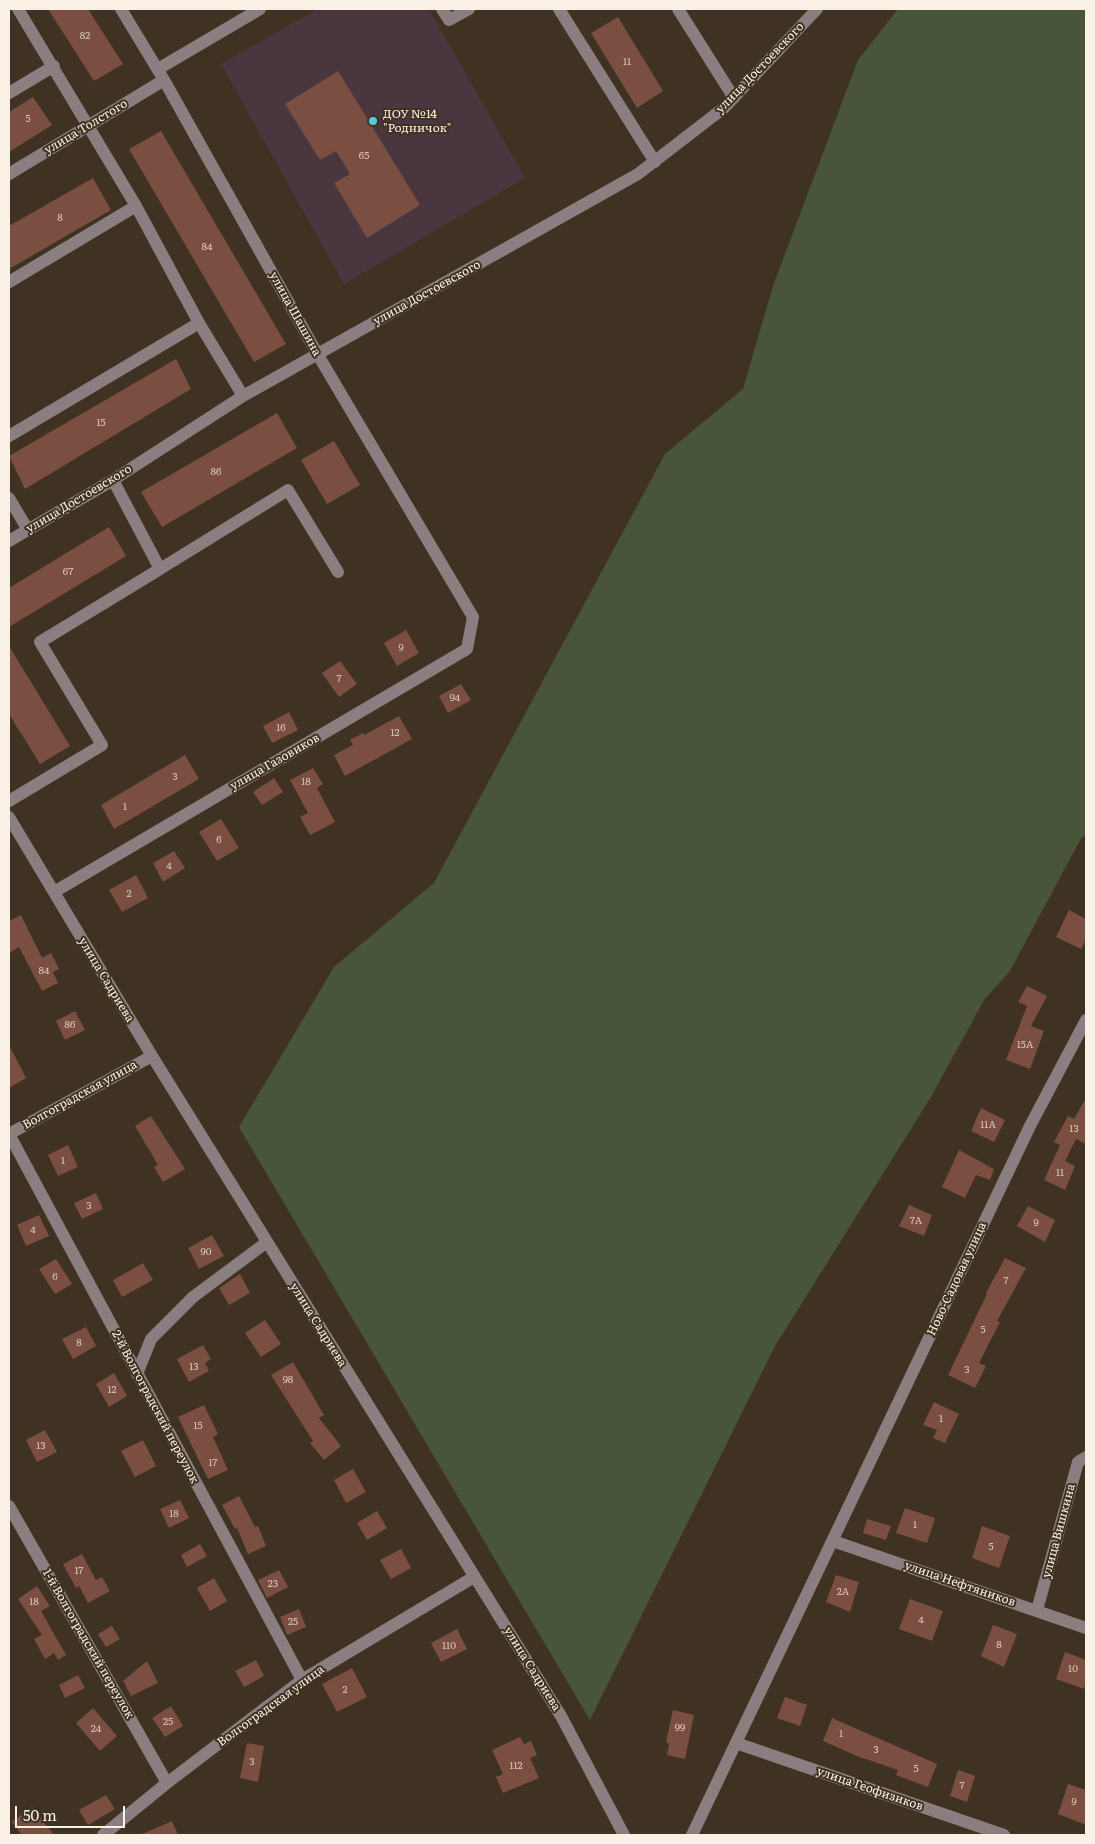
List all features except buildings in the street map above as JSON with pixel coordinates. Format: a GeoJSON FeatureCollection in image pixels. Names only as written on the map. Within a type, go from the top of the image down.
{"type":"FeatureCollection","features":[{"type":"Feature","properties":{"kind":"street"},"geometry":{"type":"LineString","coordinates":[[18,9],[54,66],[136,206],[199,323],[243,396]]}},
{"type":"Feature","properties":{"kind":"street","name":"улица Шашина"},"geometry":{"type":"LineString","coordinates":[[121,9],[161,74],[318,354],[473,617]]}},
{"type":"Feature","properties":{"kind":"street","name":"улица Толстого"},"geometry":{"type":"LineString","coordinates":[[9,174],[88,125],[260,9]]}},
{"type":"Feature","properties":{"kind":"street"},"geometry":{"type":"LineString","coordinates":[[442,9],[449,20],[469,9]]}},
{"type":"Feature","properties":{"kind":"street"},"geometry":{"type":"LineString","coordinates":[[559,9],[655,162]]}},
{"type":"Feature","properties":{"kind":"street"},"geometry":{"type":"LineString","coordinates":[[678,9],[734,98]]}},
{"type":"Feature","properties":{"kind":"street","name":"улица Достоевского"},"geometry":{"type":"LineString","coordinates":[[9,541],[113,480],[243,396],[638,174],[734,98],[817,9]]}},
{"type":"Feature","properties":{"kind":"street"},"geometry":{"type":"LineString","coordinates":[[9,93],[54,66]]}},
{"type":"Feature","properties":{"kind":"street"},"geometry":{"type":"LineString","coordinates":[[9,282],[136,206]]}},
{"type":"Feature","properties":{"kind":"street"},"geometry":{"type":"LineString","coordinates":[[9,436],[199,323]]}},
{"type":"Feature","properties":{"kind":"street"},"geometry":{"type":"LineString","coordinates":[[113,480],[160,569]]}},
{"type":"Feature","properties":{"kind":"street"},"geometry":{"type":"LineString","coordinates":[[9,802],[102,745],[40,642],[288,490],[338,572]]}},
{"type":"Feature","properties":{"kind":"street"},"geometry":{"type":"LineString","coordinates":[[9,498],[28,530]]}},
{"type":"Feature","properties":{"kind":"street","name":"улица Газовиков"},"geometry":{"type":"LineString","coordinates":[[54,892],[467,649],[473,617]]}},
{"type":"Feature","properties":{"kind":"street","name":"улица Садриева"},"geometry":{"type":"LineString","coordinates":[[9,817],[152,1056],[561,1716],[624,1835]]}},
{"type":"Feature","properties":{"kind":"street","name":"Ново-Садовая улица"},"geometry":{"type":"LineString","coordinates":[[692,1835],[1030,1126],[1086,1020]]}},
{"type":"Feature","properties":{"kind":"street","name":"Волгоградская улица"},"geometry":{"type":"LineString","coordinates":[[9,1134],[152,1056]]}},
{"type":"Feature","properties":{"kind":"street","name":"2-й Волгоградский переулок"},"geometry":{"type":"LineString","coordinates":[[9,1134],[302,1680]]}},
{"type":"Feature","properties":{"kind":"street"},"geometry":{"type":"LineString","coordinates":[[138,1374],[151,1340],[193,1297],[267,1242]]}},
{"type":"Feature","properties":{"kind":"street","name":"улица Вишкина"},"geometry":{"type":"LineString","coordinates":[[1038,1610],[1078,1462],[1086,1457]]}},
{"type":"Feature","properties":{"kind":"street","name":"1-й Волгоградский переулок"},"geometry":{"type":"LineString","coordinates":[[9,1506],[168,1783]]}},
{"type":"Feature","properties":{"kind":"street","name":"улица Нефтяников"},"geometry":{"type":"LineString","coordinates":[[833,1541],[1086,1628]]}},
{"type":"Feature","properties":{"kind":"street","name":"Волгоградская улица"},"geometry":{"type":"LineString","coordinates":[[103,1835],[302,1680],[474,1577]]}},
{"type":"Feature","properties":{"kind":"street","name":"улица Геофизиков"},"geometry":{"type":"LineString","coordinates":[[736,1743],[1004,1835]]}},
{"type":"Feature","properties":{"kind":"shaded area","name":"ДОУ №14 \"Родничок\""},"geometry":{"type":"Polygon","coordinates":[[[318,9],[429,9],[525,178],[344,284],[221,64],[318,9]]]}},
{"type":"Feature","properties":{"kind":"green space"},"geometry":{"type":"Polygon","coordinates":[[[898,9],[1086,9],[1086,834],[1080,840],[1010,971],[984,1000],[931,1097],[775,1346],[590,1720],[239,1127],[334,967],[434,883],[665,454],[743,389],[773,286],[858,60],[898,9]]]}},
{"type":"Feature","properties":{"kind":"place","name":"ДОУ №14 \"Родничок\""},"geometry":{"type":"Point","coordinates":[373,121]}}]}
